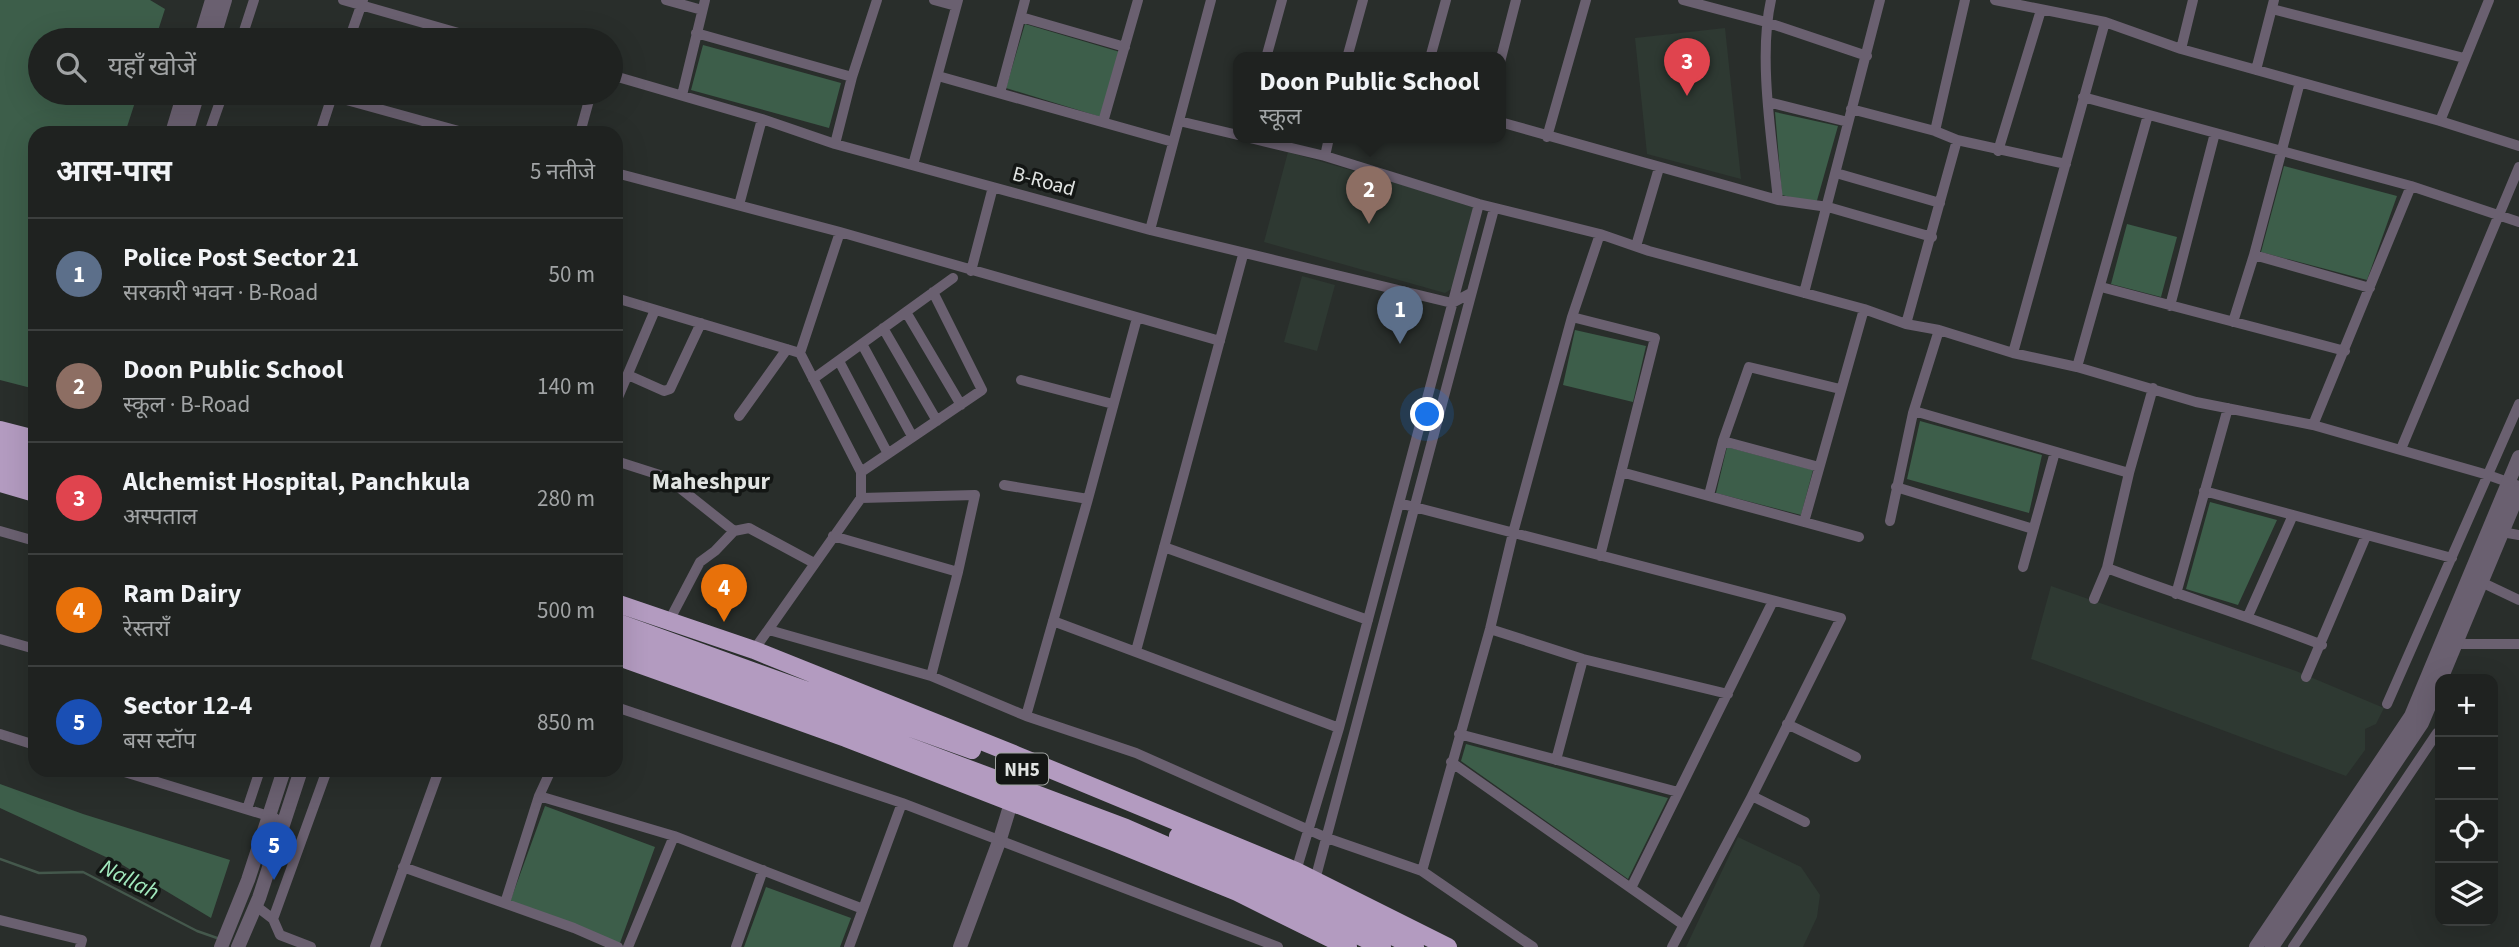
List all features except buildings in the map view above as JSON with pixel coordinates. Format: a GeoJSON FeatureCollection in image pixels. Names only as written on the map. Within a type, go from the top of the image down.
{"type":"FeatureCollection","features":[{"type":"Feature","properties":{"kind":"highway"},"geometry":{"type":"LineString","coordinates":[[0,430],[28,437]]}},
{"type":"Feature","properties":{"kind":"highway"},"geometry":{"type":"LineString","coordinates":[[0,448],[28,456]]}},
{"type":"Feature","properties":{"kind":"highway"},"geometry":{"type":"LineString","coordinates":[[0,465],[28,473]]}},
{"type":"Feature","properties":{"kind":"highway"},"geometry":{"type":"LineString","coordinates":[[0,483],[28,492]]}},
{"type":"Feature","properties":{"kind":"highway"},"geometry":{"type":"LineString","coordinates":[[623,605],[754,650],[957,737],[1296,871],[1448,947]]}},
{"type":"Feature","properties":{"kind":"highway","name":"NH5"},"geometry":{"type":"LineString","coordinates":[[623,624],[957,737],[1249,866],[1415,947]]}},
{"type":"Feature","properties":{"kind":"highway","name":"NH5"},"geometry":{"type":"LineString","coordinates":[[623,642],[737,681],[947,769],[1126,828],[1250,882],[1382,947]]}},
{"type":"Feature","properties":{"kind":"highway"},"geometry":{"type":"LineString","coordinates":[[623,658],[833,733],[947,769],[1011,803],[1237,892],[1348,947]]}},
{"type":"Feature","properties":{"kind":"street"},"geometry":{"type":"LineString","coordinates":[[204,28],[212,0]]}},
{"type":"Feature","properties":{"kind":"street"},"geometry":{"type":"LineString","coordinates":[[217,28],[225,0]]}},
{"type":"Feature","properties":{"kind":"street"},"geometry":{"type":"LineString","coordinates":[[245,28],[254,0]]}},
{"type":"Feature","properties":{"kind":"street"},"geometry":{"type":"LineString","coordinates":[[343,0],[443,28]]}},
{"type":"Feature","properties":{"kind":"street"},"geometry":{"type":"LineString","coordinates":[[666,0],[703,5],[682,95]]}},
{"type":"Feature","properties":{"kind":"street"},"geometry":{"type":"LineString","coordinates":[[835,144],[852,77],[877,0]]}},
{"type":"Feature","properties":{"kind":"street"},"geometry":{"type":"LineString","coordinates":[[913,165],[957,3],[934,0]]}},
{"type":"Feature","properties":{"kind":"street"},"geometry":{"type":"LineString","coordinates":[[1000,93],[1026,0]]}},
{"type":"Feature","properties":{"kind":"street"},"geometry":{"type":"LineString","coordinates":[[1103,122],[1138,0]]}},
{"type":"Feature","properties":{"kind":"street"},"geometry":{"type":"LineString","coordinates":[[1150,230],[1211,0]]}},
{"type":"Feature","properties":{"kind":"street"},"geometry":{"type":"LineString","coordinates":[[1268,52],[1282,0]]}},
{"type":"Feature","properties":{"kind":"street"},"geometry":{"type":"LineString","coordinates":[[1349,52],[1363,0]]}},
{"type":"Feature","properties":{"kind":"street"},"geometry":{"type":"LineString","coordinates":[[1432,52],[1446,0]]}},
{"type":"Feature","properties":{"kind":"street"},"geometry":{"type":"LineString","coordinates":[[1503,52],[1517,0]]}},
{"type":"Feature","properties":{"kind":"street"},"geometry":{"type":"LineString","coordinates":[[1547,136],[1586,0]]}},
{"type":"Feature","properties":{"kind":"street"},"geometry":{"type":"LineString","coordinates":[[1684,0],[1766,22],[1867,56]]}},
{"type":"Feature","properties":{"kind":"street"},"geometry":{"type":"LineString","coordinates":[[1771,0],[1766,22],[1769,102],[1778,200]]}},
{"type":"Feature","properties":{"kind":"street"},"geometry":{"type":"LineString","coordinates":[[1804,293],[1880,0]]}},
{"type":"Feature","properties":{"kind":"street"},"geometry":{"type":"LineString","coordinates":[[1935,131],[1965,0]]}},
{"type":"Feature","properties":{"kind":"street"},"geometry":{"type":"LineString","coordinates":[[1995,0],[2105,22],[2180,49],[2440,121],[2519,146]]}},
{"type":"Feature","properties":{"kind":"street"},"geometry":{"type":"LineString","coordinates":[[2180,49],[2193,0]]}},
{"type":"Feature","properties":{"kind":"street"},"geometry":{"type":"LineString","coordinates":[[2440,121],[2489,0]]}},
{"type":"Feature","properties":{"kind":"street"},"geometry":{"type":"LineString","coordinates":[[353,28],[361,3]]}},
{"type":"Feature","properties":{"kind":"street"},"geometry":{"type":"LineString","coordinates":[[2256,70],[2273,4],[2464,58]]}},
{"type":"Feature","properties":{"kind":"street"},"geometry":{"type":"LineString","coordinates":[[1998,150],[2041,10]]}},
{"type":"Feature","properties":{"kind":"street"},"geometry":{"type":"LineString","coordinates":[[1021,17],[1125,47]]}},
{"type":"Feature","properties":{"kind":"street"},"geometry":{"type":"LineString","coordinates":[[2013,353],[2105,22]]}},
{"type":"Feature","properties":{"kind":"street"},"geometry":{"type":"LineString","coordinates":[[696,33],[852,77]]}},
{"type":"Feature","properties":{"kind":"street"},"geometry":{"type":"LineString","coordinates":[[938,76],[1173,142]]}},
{"type":"Feature","properties":{"kind":"street","name":"B-Road"},"geometry":{"type":"LineString","coordinates":[[623,78],[762,119],[835,144],[1150,230],[1452,303]]}},
{"type":"Feature","properties":{"kind":"street"},"geometry":{"type":"LineString","coordinates":[[2233,321],[2254,255],[2300,82]]}},
{"type":"Feature","properties":{"kind":"street"},"geometry":{"type":"LineString","coordinates":[[2083,97],[2411,186],[2519,222]]}},
{"type":"Feature","properties":{"kind":"street"},"geometry":{"type":"LineString","coordinates":[[1769,102],[1848,122]]}},
{"type":"Feature","properties":{"kind":"street"},"geometry":{"type":"LineString","coordinates":[[174,126],[180,105]]}},
{"type":"Feature","properties":{"kind":"street"},"geometry":{"type":"LineString","coordinates":[[188,126],[194,105]]}},
{"type":"Feature","properties":{"kind":"street"},"geometry":{"type":"LineString","coordinates":[[211,126],[219,105]]}},
{"type":"Feature","properties":{"kind":"street"},"geometry":{"type":"LineString","coordinates":[[322,126],[329,105]]}},
{"type":"Feature","properties":{"kind":"street"},"geometry":{"type":"LineString","coordinates":[[368,105],[439,126]]}},
{"type":"Feature","properties":{"kind":"street"},"geometry":{"type":"LineString","coordinates":[[582,126],[588,105]]}},
{"type":"Feature","properties":{"kind":"street"},"geometry":{"type":"LineString","coordinates":[[1851,109],[1935,131],[1957,140],[2066,164]]}},
{"type":"Feature","properties":{"kind":"street"},"geometry":{"type":"LineString","coordinates":[[2077,367],[2148,115]]}},
{"type":"Feature","properties":{"kind":"street"},"geometry":{"type":"LineString","coordinates":[[739,205],[762,119]]}},
{"type":"Feature","properties":{"kind":"street"},"geometry":{"type":"LineString","coordinates":[[415,126],[416,120]]}},
{"type":"Feature","properties":{"kind":"street"},"geometry":{"type":"LineString","coordinates":[[1179,121],[1233,134]]}},
{"type":"Feature","properties":{"kind":"street"},"geometry":{"type":"LineString","coordinates":[[1506,124],[1778,200],[1828,207],[1932,237]]}},
{"type":"Feature","properties":{"kind":"street"},"geometry":{"type":"LineString","coordinates":[[2170,306],[2215,133]]}},
{"type":"Feature","properties":{"kind":"street"},"geometry":{"type":"LineString","coordinates":[[1906,324],[1957,140]]}},
{"type":"Feature","properties":{"kind":"street"},"geometry":{"type":"LineString","coordinates":[[1271,143],[1325,156],[1494,209],[1600,234],[2013,353],[2077,367],[2196,402],[2313,425],[2401,449],[2488,475],[2515,487]]}},
{"type":"Feature","properties":{"kind":"street"},"geometry":{"type":"LineString","coordinates":[[1325,156],[1328,143]]}},
{"type":"Feature","properties":{"kind":"street"},"geometry":{"type":"LineString","coordinates":[[2401,449],[2519,167]]}},
{"type":"Feature","properties":{"kind":"street"},"geometry":{"type":"LineString","coordinates":[[1636,246],[1659,168]]}},
{"type":"Feature","properties":{"kind":"street"},"geometry":{"type":"LineString","coordinates":[[1836,173],[1940,203]]}},
{"type":"Feature","properties":{"kind":"street"},"geometry":{"type":"LineString","coordinates":[[623,175],[840,232],[1220,341]]}},
{"type":"Feature","properties":{"kind":"street"},"geometry":{"type":"LineString","coordinates":[[2313,425],[2411,186]]}},
{"type":"Feature","properties":{"kind":"street"},"geometry":{"type":"LineString","coordinates":[[971,271],[993,187]]}},
{"type":"Feature","properties":{"kind":"street"},"geometry":{"type":"LineString","coordinates":[[1296,871],[1338,731],[1479,204]]}},
{"type":"Feature","properties":{"kind":"street"},"geometry":{"type":"LineString","coordinates":[[1315,880],[1494,209]]}},
{"type":"Feature","properties":{"kind":"street"},"geometry":{"type":"LineString","coordinates":[[754,650],[862,498],[862,472],[800,353],[840,232]]}},
{"type":"Feature","properties":{"kind":"street"},"geometry":{"type":"LineString","coordinates":[[1422,870],[1490,629],[1513,533],[1572,317],[1600,234]]}},
{"type":"Feature","properties":{"kind":"street"},"geometry":{"type":"LineString","coordinates":[[1136,651],[1243,254]]}},
{"type":"Feature","properties":{"kind":"street"},"geometry":{"type":"LineString","coordinates":[[2254,255],[2370,288]]}},
{"type":"Feature","properties":{"kind":"street"},"geometry":{"type":"LineString","coordinates":[[813,379],[953,278]]}},
{"type":"Feature","properties":{"kind":"street"},"geometry":{"type":"LineString","coordinates":[[2101,287],[2344,351]]}},
{"type":"Feature","properties":{"kind":"street"},"geometry":{"type":"LineString","coordinates":[[862,472],[982,390],[933,292]]}},
{"type":"Feature","properties":{"kind":"street"},"geometry":{"type":"LineString","coordinates":[[1452,303],[1471,293]]}},
{"type":"Feature","properties":{"kind":"street"},"geometry":{"type":"LineString","coordinates":[[623,300],[800,353]]}},
{"type":"Feature","properties":{"kind":"street"},"geometry":{"type":"LineString","coordinates":[[1804,522],[1864,309]]}},
{"type":"Feature","properties":{"kind":"street"},"geometry":{"type":"LineString","coordinates":[[623,386],[655,310]]}},
{"type":"Feature","properties":{"kind":"street"},"geometry":{"type":"LineString","coordinates":[[905,312],[961,405]]}},
{"type":"Feature","properties":{"kind":"street"},"geometry":{"type":"LineString","coordinates":[[1572,317],[1655,338],[1600,556]]}},
{"type":"Feature","properties":{"kind":"street"},"geometry":{"type":"LineString","coordinates":[[1026,716],[1137,318]]}},
{"type":"Feature","properties":{"kind":"street"},"geometry":{"type":"LineString","coordinates":[[628,375],[664,391],[670,388],[701,323]]}},
{"type":"Feature","properties":{"kind":"street"},"geometry":{"type":"LineString","coordinates":[[883,328],[937,421]]}},
{"type":"Feature","properties":{"kind":"street"},"geometry":{"type":"LineString","coordinates":[[1890,521],[1914,411],[1939,330]]}},
{"type":"Feature","properties":{"kind":"street"},"geometry":{"type":"LineString","coordinates":[[862,344],[912,436]]}},
{"type":"Feature","properties":{"kind":"street"},"geometry":{"type":"LineString","coordinates":[[739,416],[787,349]]}},
{"type":"Feature","properties":{"kind":"street"},"geometry":{"type":"LineString","coordinates":[[839,361],[887,453]]}},
{"type":"Feature","properties":{"kind":"street"},"geometry":{"type":"LineString","coordinates":[[1709,495],[1723,441],[1749,366],[1840,389]]}},
{"type":"Feature","properties":{"kind":"street"},"geometry":{"type":"LineString","coordinates":[[1021,380],[1113,404]]}},
{"type":"Feature","properties":{"kind":"street"},"geometry":{"type":"LineString","coordinates":[[2094,599],[2107,568],[2129,473],[2153,388]]}},
{"type":"Feature","properties":{"kind":"street"},"geometry":{"type":"LineString","coordinates":[[2387,704],[2519,404]]}},
{"type":"Feature","properties":{"kind":"street"},"geometry":{"type":"LineString","coordinates":[[2176,594],[2228,408]]}},
{"type":"Feature","properties":{"kind":"street"},"geometry":{"type":"LineString","coordinates":[[1914,411],[2129,473]]}},
{"type":"Feature","properties":{"kind":"street"},"geometry":{"type":"LineString","coordinates":[[1723,441],[1818,467]]}},
{"type":"Feature","properties":{"kind":"street"},"geometry":{"type":"LineString","coordinates":[[2023,567],[2054,452]]}},
{"type":"Feature","properties":{"kind":"street"},"geometry":{"type":"LineString","coordinates":[[2442,674],[2502,532],[2515,487],[2519,457]]}},
{"type":"Feature","properties":{"kind":"street"},"geometry":{"type":"LineString","coordinates":[[623,463],[666,477],[734,531]]}},
{"type":"Feature","properties":{"kind":"street"},"geometry":{"type":"LineString","coordinates":[[1621,472],[1859,537]]}},
{"type":"Feature","properties":{"kind":"street"},"geometry":{"type":"LineString","coordinates":[[1004,485],[1088,499]]}},
{"type":"Feature","properties":{"kind":"street"},"geometry":{"type":"LineString","coordinates":[[1896,487],[2033,529]]}},
{"type":"Feature","properties":{"kind":"street"},"geometry":{"type":"LineString","coordinates":[[2256,947],[2411,716],[2515,487]]}},
{"type":"Feature","properties":{"kind":"street"},"geometry":{"type":"LineString","coordinates":[[2204,491],[2452,558]]}},
{"type":"Feature","properties":{"kind":"street"},"geometry":{"type":"LineString","coordinates":[[862,498],[975,495],[931,676]]}},
{"type":"Feature","properties":{"kind":"street"},"geometry":{"type":"LineString","coordinates":[[1399,503],[1841,618],[1752,796],[1672,947]]}},
{"type":"Feature","properties":{"kind":"street"},"geometry":{"type":"LineString","coordinates":[[2248,616],[2293,515]]}},
{"type":"Feature","properties":{"kind":"street"},"geometry":{"type":"LineString","coordinates":[[669,621],[700,562],[734,531],[749,528],[814,563]]}},
{"type":"Feature","properties":{"kind":"street"},"geometry":{"type":"LineString","coordinates":[[0,531],[28,539]]}},
{"type":"Feature","properties":{"kind":"street"},"geometry":{"type":"LineString","coordinates":[[2502,532],[2519,535]]}},
{"type":"Feature","properties":{"kind":"street"},"geometry":{"type":"LineString","coordinates":[[833,536],[958,572]]}},
{"type":"Feature","properties":{"kind":"street"},"geometry":{"type":"LineString","coordinates":[[2306,677],[2322,645],[2366,536]]}},
{"type":"Feature","properties":{"kind":"street"},"geometry":{"type":"LineString","coordinates":[[1164,547],[1368,620]]}},
{"type":"Feature","properties":{"kind":"street"},"geometry":{"type":"LineString","coordinates":[[2107,568],[2176,594],[2248,616],[2322,645]]}},
{"type":"Feature","properties":{"kind":"street"},"geometry":{"type":"LineString","coordinates":[[2481,582],[2519,600]]}},
{"type":"Feature","properties":{"kind":"street"},"geometry":{"type":"LineString","coordinates":[[1631,888],[1773,601]]}},
{"type":"Feature","properties":{"kind":"street"},"geometry":{"type":"LineString","coordinates":[[1053,621],[1136,651],[1353,738]]}},
{"type":"Feature","properties":{"kind":"street"},"geometry":{"type":"LineString","coordinates":[[1490,629],[1583,659],[1728,694]]}},
{"type":"Feature","properties":{"kind":"street"},"geometry":{"type":"LineString","coordinates":[[769,630],[931,676],[1026,716],[1136,753],[1326,838],[1422,870],[1533,947]]}},
{"type":"Feature","properties":{"kind":"street"},"geometry":{"type":"LineString","coordinates":[[0,639],[28,647]]}},
{"type":"Feature","properties":{"kind":"street"},"geometry":{"type":"LineString","coordinates":[[2455,644],[2519,644]]}},
{"type":"Feature","properties":{"kind":"street"},"geometry":{"type":"LineString","coordinates":[[1556,760],[1583,659]]}},
{"type":"Feature","properties":{"kind":"street"},"geometry":{"type":"LineString","coordinates":[[2272,947],[2422,723],[2435,692]]}},
{"type":"Feature","properties":{"kind":"street"},"geometry":{"type":"LineString","coordinates":[[623,709],[902,803],[1278,947]]}},
{"type":"Feature","properties":{"kind":"street"},"geometry":{"type":"LineString","coordinates":[[1787,724],[1856,757]]}},
{"type":"Feature","properties":{"kind":"street"},"geometry":{"type":"LineString","coordinates":[[0,734],[28,742]]}},
{"type":"Feature","properties":{"kind":"street"},"geometry":{"type":"LineString","coordinates":[[1459,734],[1678,792]]}},
{"type":"Feature","properties":{"kind":"street"},"geometry":{"type":"LineString","coordinates":[[2293,947],[2435,736]]}},
{"type":"Feature","properties":{"kind":"street"},"geometry":{"type":"LineString","coordinates":[[1451,762],[1682,924]]}},
{"type":"Feature","properties":{"kind":"street"},"geometry":{"type":"LineString","coordinates":[[149,777],[285,821]]}},
{"type":"Feature","properties":{"kind":"street"},"geometry":{"type":"LineString","coordinates":[[247,810],[258,777]]}},
{"type":"Feature","properties":{"kind":"street"},"geometry":{"type":"LineString","coordinates":[[221,947],[248,880],[282,777]]}},
{"type":"Feature","properties":{"kind":"street"},"geometry":{"type":"LineString","coordinates":[[238,947],[256,906],[300,777]]}},
{"type":"Feature","properties":{"kind":"street"},"geometry":{"type":"LineString","coordinates":[[273,919],[324,777]]}},
{"type":"Feature","properties":{"kind":"street"},"geometry":{"type":"LineString","coordinates":[[374,947],[436,777]]}},
{"type":"Feature","properties":{"kind":"street"},"geometry":{"type":"LineString","coordinates":[[505,903],[539,796],[548,777]]}},
{"type":"Feature","properties":{"kind":"street"},"geometry":{"type":"LineString","coordinates":[[539,796],[674,836],[863,909]]}},
{"type":"Feature","properties":{"kind":"street"},"geometry":{"type":"LineString","coordinates":[[1752,796],[1805,822]]}},
{"type":"Feature","properties":{"kind":"street"},"geometry":{"type":"LineString","coordinates":[[849,947],[902,803]]}},
{"type":"Feature","properties":{"kind":"street"},"geometry":{"type":"LineString","coordinates":[[960,947],[1011,803]]}},
{"type":"Feature","properties":{"kind":"street"},"geometry":{"type":"LineString","coordinates":[[628,947],[674,836]]}},
{"type":"Feature","properties":{"kind":"street"},"geometry":{"type":"LineString","coordinates":[[403,867],[574,928],[618,947]]}},
{"type":"Feature","properties":{"kind":"street"},"geometry":{"type":"LineString","coordinates":[[736,947],[763,870]]}},
{"type":"Feature","properties":{"kind":"street"},"geometry":{"type":"LineString","coordinates":[[256,906],[273,919],[280,935],[311,947]]}},
{"type":"Feature","properties":{"kind":"street"},"geometry":{"type":"LineString","coordinates":[[0,920],[82,940],[80,947]]}},
{"type":"Feature","properties":{"kind":"shaded area"},"geometry":{"type":"Polygon","coordinates":[[[1725,28],[1741,179],[1647,154],[1635,38],[1725,28]]]}},
{"type":"Feature","properties":{"kind":"shaded area"},"geometry":{"type":"Polygon","coordinates":[[[1288,152],[1475,206],[1453,288],[1445,293],[1264,242],[1288,152]]]}},
{"type":"Feature","properties":{"kind":"shaded area"},"geometry":{"type":"Polygon","coordinates":[[[1302,276],[1335,285],[1317,351],[1284,342],[1302,276]]]}},
{"type":"Feature","properties":{"kind":"shaded area"},"geometry":{"type":"Polygon","coordinates":[[[2051,586],[2296,671],[2384,708],[2376,724],[2365,729],[2365,750],[2346,776],[2031,659],[2051,586]]]}},
{"type":"Feature","properties":{"kind":"shaded area"},"geometry":{"type":"Polygon","coordinates":[[[1738,837],[1801,867],[1820,895],[1817,917],[1803,947],[1686,947],[1738,837]]]}},
{"type":"Feature","properties":{"kind":"green space"},"geometry":{"type":"Polygon","coordinates":[[[0,0],[150,0],[165,9],[159,28],[28,28],[28,105],[134,105],[127,126],[28,126],[28,387],[0,380],[0,0]]]}},
{"type":"Feature","properties":{"kind":"green space"},"geometry":{"type":"Polygon","coordinates":[[[1025,24],[1120,52],[1101,117],[1006,88],[1025,24]]]}},
{"type":"Feature","properties":{"kind":"green space"},"geometry":{"type":"Polygon","coordinates":[[[703,45],[841,83],[829,128],[691,90],[703,45]]]}},
{"type":"Feature","properties":{"kind":"green space"},"geometry":{"type":"Polygon","coordinates":[[[1775,112],[1838,126],[1816,204],[1782,195],[1775,112]]]}},
{"type":"Feature","properties":{"kind":"green space"},"geometry":{"type":"Polygon","coordinates":[[[2284,166],[2397,196],[2367,280],[2261,252],[2284,166]]]}},
{"type":"Feature","properties":{"kind":"green space"},"geometry":{"type":"Polygon","coordinates":[[[2127,224],[2177,237],[2161,297],[2111,284],[2127,224]]]}},
{"type":"Feature","properties":{"kind":"green space"},"geometry":{"type":"Polygon","coordinates":[[[1575,330],[1646,346],[1633,402],[1563,385],[1575,330]]]}},
{"type":"Feature","properties":{"kind":"green space"},"geometry":{"type":"Polygon","coordinates":[[[1920,421],[2042,455],[2029,513],[1907,479],[1920,421]]]}},
{"type":"Feature","properties":{"kind":"green space"},"geometry":{"type":"Polygon","coordinates":[[[1727,447],[1813,470],[1801,515],[1716,493],[1727,447]]]}},
{"type":"Feature","properties":{"kind":"green space"},"geometry":{"type":"Polygon","coordinates":[[[2210,502],[2277,520],[2238,605],[2186,589],[2210,502]]]}},
{"type":"Feature","properties":{"kind":"green space"},"geometry":{"type":"Polygon","coordinates":[[[1466,744],[1668,798],[1628,879],[1461,761],[1466,744]]]}},
{"type":"Feature","properties":{"kind":"green space"},"geometry":{"type":"Polygon","coordinates":[[[0,784],[83,814],[230,860],[211,918],[121,864],[0,808],[0,784]]]}},
{"type":"Feature","properties":{"kind":"green space"},"geometry":{"type":"Polygon","coordinates":[[[545,806],[655,847],[620,943],[510,902],[545,806]]]}},
{"type":"Feature","properties":{"kind":"green space"},"geometry":{"type":"Polygon","coordinates":[[[766,887],[851,918],[840,947],[744,947],[766,887]]]}},
{"type":"Feature","properties":{"kind":"waterway","name":"Nallah"},"geometry":{"type":"LineString","coordinates":[[0,859],[39,873],[83,872],[197,931],[220,939]]}},
{"type":"Feature","properties":{"kind":"place","name":"Alchemist Hospital, Panchkula"},"geometry":{"type":"Point","coordinates":[1687,96]}},
{"type":"Feature","properties":{"kind":"place","name":"Doon Public School"},"geometry":{"type":"Point","coordinates":[1369,224]}},
{"type":"Feature","properties":{"kind":"place","name":"Police Post Sector 21"},"geometry":{"type":"Point","coordinates":[1400,344]}},
{"type":"Feature","properties":{"kind":"place","name":"Ram Dairy"},"geometry":{"type":"Point","coordinates":[724,622]}},
{"type":"Feature","properties":{"kind":"place","name":"Sector 12-4"},"geometry":{"type":"Point","coordinates":[274,880]}},
{"type":"Feature","properties":{"kind":"district","name":"Maheshpur"},"geometry":{"type":"Point","coordinates":[711,481]}}]}
